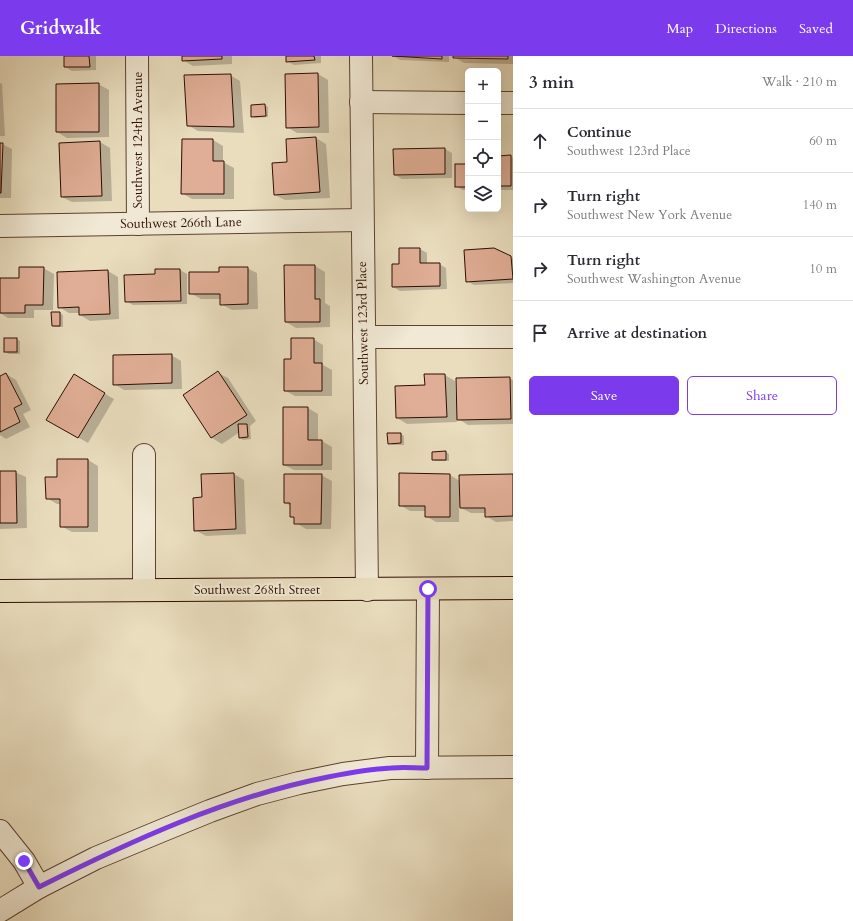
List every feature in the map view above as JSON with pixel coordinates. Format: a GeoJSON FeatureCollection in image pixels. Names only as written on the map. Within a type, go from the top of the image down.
{"type":"FeatureCollection","features":[{"type":"Feature","properties":{"kind":"main road","name":"Southwest 268th Street"},"geometry":{"type":"LineString","coordinates":[[0,591],[513,588]]}},
{"type":"Feature","properties":{"kind":"street","name":"Southwest 124th Avenue"},"geometry":{"type":"LineString","coordinates":[[137,56],[138,224]]}},
{"type":"Feature","properties":{"kind":"street","name":"Southwest 123rd Place"},"geometry":{"type":"LineString","coordinates":[[360,56],[366,590]]}},
{"type":"Feature","properties":{"kind":"street"},"geometry":{"type":"LineString","coordinates":[[361,102],[465,103]]}},
{"type":"Feature","properties":{"kind":"street"},"geometry":{"type":"LineString","coordinates":[[501,103],[513,103]]}},
{"type":"Feature","properties":{"kind":"street","name":"Southwest 266th Lane"},"geometry":{"type":"LineString","coordinates":[[0,226],[362,220]]}},
{"type":"Feature","properties":{"kind":"street"},"geometry":{"type":"LineString","coordinates":[[364,337],[513,337]]}},
{"type":"Feature","properties":{"kind":"street"},"geometry":{"type":"LineString","coordinates":[[144,455],[144,590]]}},
{"type":"Feature","properties":{"kind":"street"},"geometry":{"type":"LineString","coordinates":[[427,768],[428,589]]}},
{"type":"Feature","properties":{"kind":"street"},"geometry":{"type":"LineString","coordinates":[[0,910],[39,887],[96,858],[161,830],[257,794],[298,783],[343,774],[390,768],[513,767]]}},
{"type":"Feature","properties":{"kind":"street"},"geometry":{"type":"LineString","coordinates":[[0,831],[24,861],[39,887]]}},
{"type":"Feature","properties":{"kind":"building"},"geometry":{"type":"Polygon","coordinates":[[[64,56],[89,56],[90,67],[64,67],[64,56]]]}},
{"type":"Feature","properties":{"kind":"building"},"geometry":{"type":"Polygon","coordinates":[[[182,56],[222,56],[222,59],[182,61],[182,56]]]}},
{"type":"Feature","properties":{"kind":"building"},"geometry":{"type":"Polygon","coordinates":[[[286,56],[314,56],[315,60],[286,62],[286,56]]]}},
{"type":"Feature","properties":{"kind":"building"},"geometry":{"type":"Polygon","coordinates":[[[392,56],[442,56],[442,59],[392,56]]]}},
{"type":"Feature","properties":{"kind":"building"},"geometry":{"type":"Polygon","coordinates":[[[453,56],[508,56],[508,59],[453,58],[453,56]]]}},
{"type":"Feature","properties":{"kind":"building"},"geometry":{"type":"Polygon","coordinates":[[[318,73],[319,127],[286,128],[285,74],[318,73]]]}},
{"type":"Feature","properties":{"kind":"building"},"geometry":{"type":"Polygon","coordinates":[[[231,74],[234,127],[187,126],[184,75],[231,74]]]}},
{"type":"Feature","properties":{"kind":"building"},"geometry":{"type":"Polygon","coordinates":[[[99,83],[99,132],[56,132],[56,84],[99,83]]]}},
{"type":"Feature","properties":{"kind":"building"},"geometry":{"type":"Polygon","coordinates":[[[265,104],[266,116],[251,117],[251,105],[265,104]]]}},
{"type":"Feature","properties":{"kind":"building"},"geometry":{"type":"Polygon","coordinates":[[[316,137],[320,192],[274,195],[272,163],[287,162],[286,139],[316,137]]]}},
{"type":"Feature","properties":{"kind":"building"},"geometry":{"type":"Polygon","coordinates":[[[182,139],[213,139],[213,161],[224,161],[224,194],[181,194],[182,139]]]}},
{"type":"Feature","properties":{"kind":"building"},"geometry":{"type":"Polygon","coordinates":[[[100,141],[102,196],[61,197],[59,143],[100,141]]]}},
{"type":"Feature","properties":{"kind":"building"},"geometry":{"type":"Polygon","coordinates":[[[0,143],[3,143],[1,193],[0,193],[0,143]]]}},
{"type":"Feature","properties":{"kind":"building"},"geometry":{"type":"Polygon","coordinates":[[[445,148],[445,174],[394,175],[393,149],[445,148]]]}},
{"type":"Feature","properties":{"kind":"building"},"geometry":{"type":"Polygon","coordinates":[[[511,155],[511,186],[501,186],[501,156],[511,155]]]}},
{"type":"Feature","properties":{"kind":"building"},"geometry":{"type":"Polygon","coordinates":[[[455,164],[465,164],[465,187],[455,187],[455,164]]]}},
{"type":"Feature","properties":{"kind":"building"},"geometry":{"type":"Polygon","coordinates":[[[399,248],[420,248],[420,263],[440,263],[440,286],[392,287],[392,264],[399,264],[399,248]]]}},
{"type":"Feature","properties":{"kind":"building"},"geometry":{"type":"Polygon","coordinates":[[[494,248],[511,256],[513,279],[466,282],[464,250],[494,248]]]}},
{"type":"Feature","properties":{"kind":"building"},"geometry":{"type":"Polygon","coordinates":[[[284,265],[315,265],[315,299],[320,299],[320,322],[285,322],[284,265]]]}},
{"type":"Feature","properties":{"kind":"building"},"geometry":{"type":"Polygon","coordinates":[[[19,267],[44,267],[43,305],[25,305],[25,313],[0,313],[0,278],[19,278],[19,267]]]}},
{"type":"Feature","properties":{"kind":"building"},"geometry":{"type":"Polygon","coordinates":[[[219,267],[248,267],[248,304],[220,305],[220,294],[189,294],[189,272],[219,272],[219,267]]]}},
{"type":"Feature","properties":{"kind":"building"},"geometry":{"type":"Polygon","coordinates":[[[155,269],[180,269],[181,301],[125,302],[124,275],[155,274],[155,269]]]}},
{"type":"Feature","properties":{"kind":"building"},"geometry":{"type":"Polygon","coordinates":[[[108,270],[110,314],[79,315],[79,307],[58,308],[57,272],[108,270]]]}},
{"type":"Feature","properties":{"kind":"building"},"geometry":{"type":"Polygon","coordinates":[[[51,312],[60,312],[60,326],[52,326],[51,312]]]}},
{"type":"Feature","properties":{"kind":"building"},"geometry":{"type":"Polygon","coordinates":[[[4,338],[17,338],[17,352],[4,352],[4,338]]]}},
{"type":"Feature","properties":{"kind":"building"},"geometry":{"type":"Polygon","coordinates":[[[291,338],[314,338],[314,363],[322,363],[322,391],[284,391],[284,359],[291,359],[291,338]]]}},
{"type":"Feature","properties":{"kind":"building"},"geometry":{"type":"Polygon","coordinates":[[[172,354],[172,383],[113,385],[113,355],[172,354]]]}},
{"type":"Feature","properties":{"kind":"building"},"geometry":{"type":"Polygon","coordinates":[[[218,371],[247,415],[211,438],[183,395],[218,371]]]}},
{"type":"Feature","properties":{"kind":"building"},"geometry":{"type":"Polygon","coordinates":[[[6,373],[22,404],[14,408],[20,422],[0,432],[0,376],[6,373]]]}},
{"type":"Feature","properties":{"kind":"building"},"geometry":{"type":"Polygon","coordinates":[[[74,374],[105,393],[78,438],[46,420],[74,374]]]}},
{"type":"Feature","properties":{"kind":"building"},"geometry":{"type":"Polygon","coordinates":[[[424,374],[445,374],[447,417],[396,418],[395,386],[425,385],[424,374]]]}},
{"type":"Feature","properties":{"kind":"building"},"geometry":{"type":"Polygon","coordinates":[[[510,377],[511,419],[457,420],[456,378],[510,377]]]}},
{"type":"Feature","properties":{"kind":"building"},"geometry":{"type":"Polygon","coordinates":[[[283,407],[308,407],[308,440],[322,440],[322,465],[283,465],[283,407]]]}},
{"type":"Feature","properties":{"kind":"building"},"geometry":{"type":"Polygon","coordinates":[[[238,424],[247,424],[248,437],[239,438],[238,424]]]}},
{"type":"Feature","properties":{"kind":"building"},"geometry":{"type":"Polygon","coordinates":[[[387,433],[401,433],[401,443],[388,444],[387,433]]]}},
{"type":"Feature","properties":{"kind":"building"},"geometry":{"type":"Polygon","coordinates":[[[446,451],[446,460],[432,460],[432,452],[446,451]]]}},
{"type":"Feature","properties":{"kind":"building"},"geometry":{"type":"Polygon","coordinates":[[[57,459],[88,459],[88,527],[60,527],[60,499],[46,499],[45,477],[57,477],[57,459]]]}},
{"type":"Feature","properties":{"kind":"building"},"geometry":{"type":"Polygon","coordinates":[[[0,471],[16,471],[17,523],[0,523],[0,471]]]}},
{"type":"Feature","properties":{"kind":"building"},"geometry":{"type":"Polygon","coordinates":[[[234,473],[236,529],[194,531],[193,498],[202,497],[201,474],[234,473]]]}},
{"type":"Feature","properties":{"kind":"building"},"geometry":{"type":"Polygon","coordinates":[[[399,473],[450,474],[450,517],[425,517],[425,506],[399,506],[399,473]]]}},
{"type":"Feature","properties":{"kind":"building"},"geometry":{"type":"Polygon","coordinates":[[[284,474],[322,474],[321,524],[294,524],[294,517],[290,517],[290,503],[284,503],[284,474]]]}},
{"type":"Feature","properties":{"kind":"building"},"geometry":{"type":"Polygon","coordinates":[[[513,474],[513,516],[485,517],[485,508],[460,508],[459,475],[513,474]]]}},
{"type":"Feature","properties":{"kind":"route"},"geometry":{"type":"LineString","coordinates":[[24,861],[39,887],[96,858],[161,830],[257,794],[298,783],[343,774],[390,768],[427,768],[428,589]]}}]}
